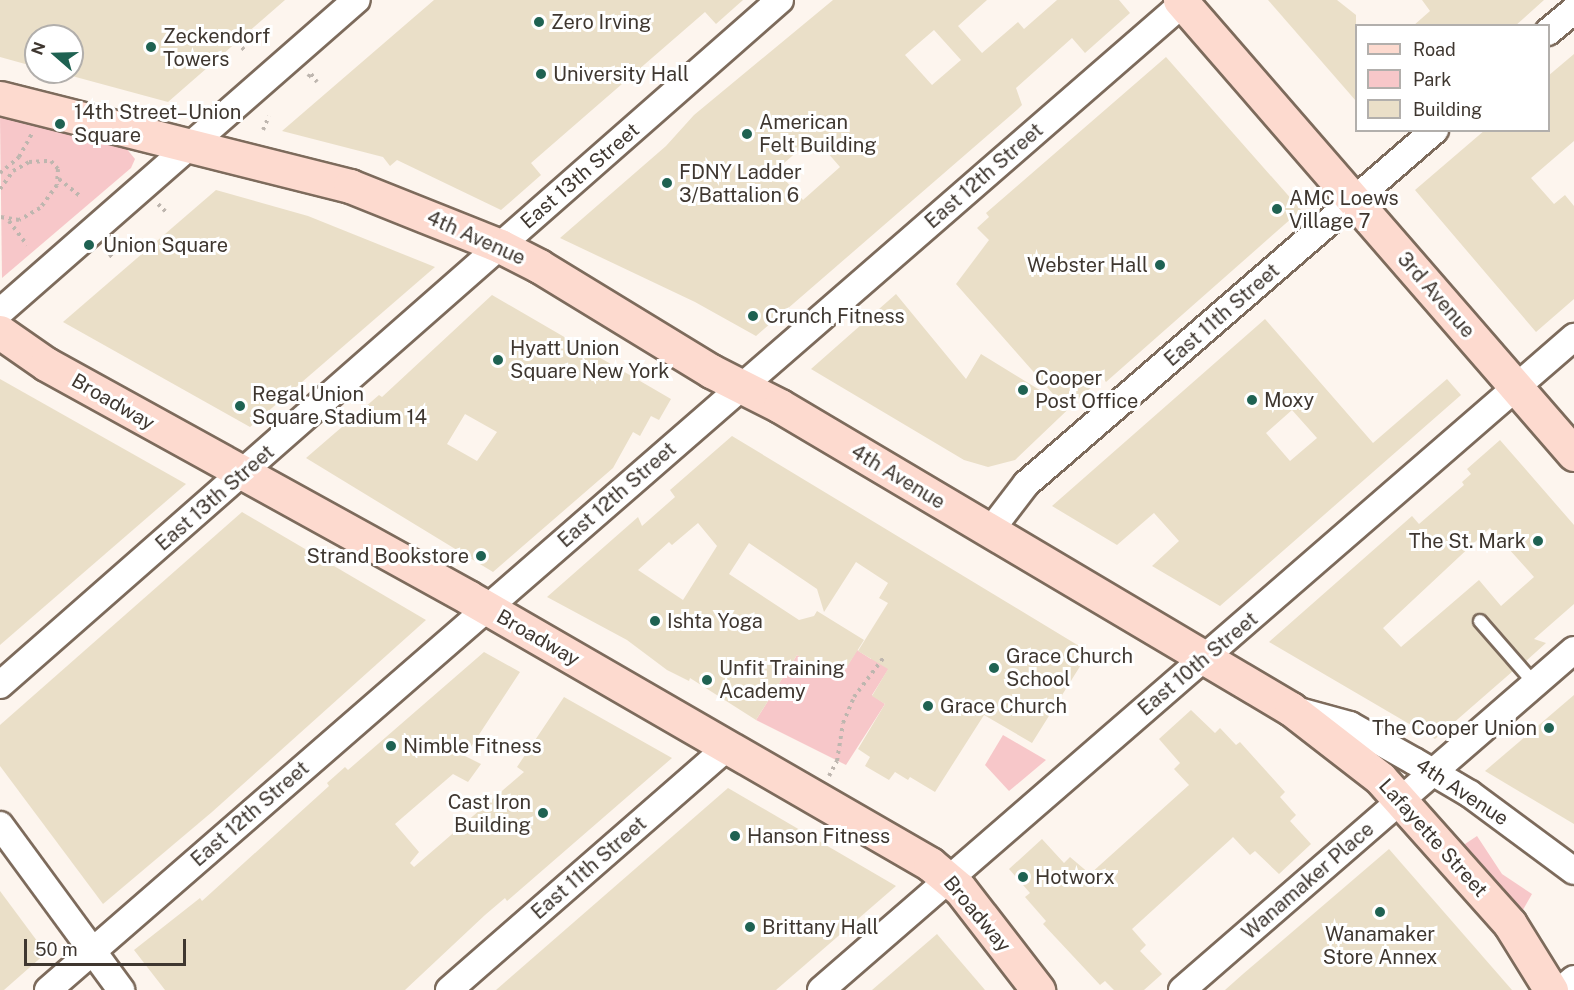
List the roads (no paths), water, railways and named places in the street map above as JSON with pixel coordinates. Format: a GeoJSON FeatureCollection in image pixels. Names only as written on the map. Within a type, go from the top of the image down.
{"type":"FeatureCollection","features":[{"type":"Feature","properties":{"kind":"main road","name":"3rd Avenue"},"geometry":{"type":"LineString","coordinates":[[1183,1],[1574,454]]}},
{"type":"Feature","properties":{"kind":"main road","name":"4th Avenue"},"geometry":{"type":"LineString","coordinates":[[0,98],[350,186],[501,246],[1291,709]]}},
{"type":"Feature","properties":{"kind":"main road","name":"Broadway"},"geometry":{"type":"LineString","coordinates":[[0,332],[31,356],[487,608],[816,798],[949,878],[1038,990]]}},
{"type":"Feature","properties":{"kind":"main road","name":"Lafayette Street"},"geometry":{"type":"LineString","coordinates":[[1291,709],[1350,751],[1400,801],[1516,932],[1551,990]]}},
{"type":"Feature","properties":{"kind":"street"},"geometry":{"type":"LineString","coordinates":[[0,312],[357,0]]}},
{"type":"Feature","properties":{"kind":"street","name":"East 13th Street"},"geometry":{"type":"LineString","coordinates":[[0,685],[780,0]]}},
{"type":"Feature","properties":{"kind":"street","name":"East 12th Street"},"geometry":{"type":"LineString","coordinates":[[48,990],[1183,1]]}},
{"type":"Feature","properties":{"kind":"street"},"geometry":{"type":"LineString","coordinates":[[1550,30],[1574,10]]}},
{"type":"Feature","properties":{"kind":"street","name":"East 11th Street"},"geometry":{"type":"LineString","coordinates":[[990,531],[1026,484],[1433,132]]}},
{"type":"Feature","properties":{"kind":"street","name":"East 10th Street"},"geometry":{"type":"LineString","coordinates":[[821,990],[1574,337]]}},
{"type":"Feature","properties":{"kind":"street","name":"Wanamaker Place"},"geometry":{"type":"LineString","coordinates":[[1182,990],[1574,650]]}},
{"type":"Feature","properties":{"kind":"street","name":"4th Avenue"},"geometry":{"type":"LineString","coordinates":[[1291,709],[1350,725],[1433,772],[1470,794],[1574,871]]}},
{"type":"Feature","properties":{"kind":"street","name":"East 11th Street"},"geometry":{"type":"LineString","coordinates":[[449,990],[728,747]]}},
{"type":"Feature","properties":{"kind":"street"},"geometry":{"type":"LineString","coordinates":[[0,825],[121,990]]}},
{"type":"Feature","properties":{"kind":"street"},"geometry":{"type":"LineString","coordinates":[[1561,990],[1574,979]]}},
{"type":"Feature","properties":{"kind":"lane"},"geometry":{"type":"LineString","coordinates":[[1480,621],[1535,684]]}},
{"type":"Feature","properties":{"kind":"place","name":"Zero Irving"},"geometry":{"type":"Point","coordinates":[539,22]}},
{"type":"Feature","properties":{"kind":"place","name":"Zeckendorf Towers"},"geometry":{"type":"Point","coordinates":[151,47]}},
{"type":"Feature","properties":{"kind":"place","name":"University Hall"},"geometry":{"type":"Point","coordinates":[541,74]}},
{"type":"Feature","properties":{"kind":"place","name":"14th Street–Union Square"},"geometry":{"type":"Point","coordinates":[60,124]}},
{"type":"Feature","properties":{"kind":"place","name":"American Felt Building"},"geometry":{"type":"Point","coordinates":[747,134]}},
{"type":"Feature","properties":{"kind":"place","name":"FDNY Ladder 3/Battalion 6"},"geometry":{"type":"Point","coordinates":[667,183]}},
{"type":"Feature","properties":{"kind":"place","name":"AMC Loews Village 7"},"geometry":{"type":"Point","coordinates":[1277,209]}},
{"type":"Feature","properties":{"kind":"place","name":"Union Square"},"geometry":{"type":"Point","coordinates":[89,245]}},
{"type":"Feature","properties":{"kind":"place","name":"Webster Hall"},"geometry":{"type":"Point","coordinates":[1160,265]}},
{"type":"Feature","properties":{"kind":"place","name":"Crunch Fitness"},"geometry":{"type":"Point","coordinates":[753,316]}},
{"type":"Feature","properties":{"kind":"place","name":"Hyatt Union Square New York"},"geometry":{"type":"Point","coordinates":[498,360]}},
{"type":"Feature","properties":{"kind":"place","name":"Cooper Post Office"},"geometry":{"type":"Point","coordinates":[1023,390]}},
{"type":"Feature","properties":{"kind":"place","name":"Moxy"},"geometry":{"type":"Point","coordinates":[1252,400]}},
{"type":"Feature","properties":{"kind":"place","name":"Regal Union Square Stadium 14"},"geometry":{"type":"Point","coordinates":[240,406]}},
{"type":"Feature","properties":{"kind":"place","name":"The St. Mark"},"geometry":{"type":"Point","coordinates":[1538,541]}},
{"type":"Feature","properties":{"kind":"place","name":"Strand Bookstore"},"geometry":{"type":"Point","coordinates":[481,556]}},
{"type":"Feature","properties":{"kind":"place","name":"Ishta Yoga"},"geometry":{"type":"Point","coordinates":[655,621]}},
{"type":"Feature","properties":{"kind":"place","name":"Grace Church School"},"geometry":{"type":"Point","coordinates":[994,668]}},
{"type":"Feature","properties":{"kind":"place","name":"Unfit Training Academy"},"geometry":{"type":"Point","coordinates":[707,680]}},
{"type":"Feature","properties":{"kind":"place","name":"Grace Church"},"geometry":{"type":"Point","coordinates":[928,706]}},
{"type":"Feature","properties":{"kind":"place","name":"The Cooper Union"},"geometry":{"type":"Point","coordinates":[1549,728]}},
{"type":"Feature","properties":{"kind":"place","name":"Nimble Fitness"},"geometry":{"type":"Point","coordinates":[391,746]}},
{"type":"Feature","properties":{"kind":"place","name":"Cast Iron Building"},"geometry":{"type":"Point","coordinates":[543,813]}},
{"type":"Feature","properties":{"kind":"place","name":"Hanson Fitness"},"geometry":{"type":"Point","coordinates":[735,836]}},
{"type":"Feature","properties":{"kind":"place","name":"Hotworx"},"geometry":{"type":"Point","coordinates":[1023,877]}},
{"type":"Feature","properties":{"kind":"place","name":"Wanamaker Store Annex"},"geometry":{"type":"Point","coordinates":[1380,912]}},
{"type":"Feature","properties":{"kind":"place","name":"Brittany Hall"},"geometry":{"type":"Point","coordinates":[750,927]}}]}
